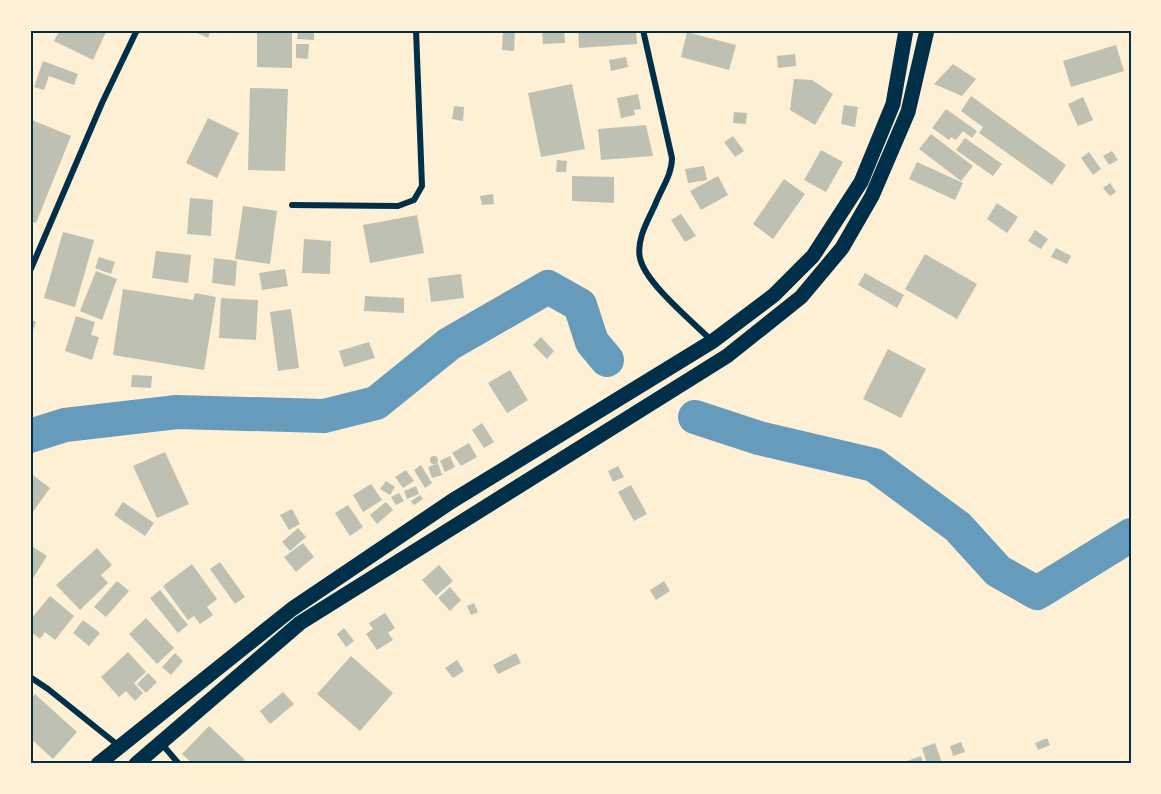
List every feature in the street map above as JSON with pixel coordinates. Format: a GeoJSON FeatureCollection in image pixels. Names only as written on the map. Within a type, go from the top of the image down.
{"type":"FeatureCollection","features":[{"type":"Feature","properties":{"kind":"main road"},"geometry":{"type":"LineString","coordinates":[[98,764],[301,603],[452,501],[713,341],[774,295],[813,256],[861,182],[893,104],[906,30]]}},
{"type":"Feature","properties":{"kind":"main road"},"geometry":{"type":"LineString","coordinates":[[136,764],[300,623],[727,356],[801,297],[842,248],[873,196],[908,111],[927,30]]}},
{"type":"Feature","properties":{"kind":"street"},"geometry":{"type":"LineString","coordinates":[[30,271],[102,103],[137,30]]}},
{"type":"Feature","properties":{"kind":"street"},"geometry":{"type":"LineString","coordinates":[[292,205],[398,206],[414,200],[422,186],[416,30]]}},
{"type":"Feature","properties":{"kind":"street"},"geometry":{"type":"LineString","coordinates":[[643,30],[672,158],[672,169],[660,190],[641,239],[640,258],[655,287],[713,341]]}},
{"type":"Feature","properties":{"kind":"street"},"geometry":{"type":"LineString","coordinates":[[30,677],[48,688],[119,746]]}},
{"type":"Feature","properties":{"kind":"street"},"geometry":{"type":"LineString","coordinates":[[160,743],[178,764]]}},
{"type":"Feature","properties":{"kind":"building"},"geometry":{"type":"Polygon","coordinates":[[[60,30],[107,30],[93,60],[54,41],[60,30]]]}},
{"type":"Feature","properties":{"kind":"building"},"geometry":{"type":"Polygon","coordinates":[[[191,30],[211,30],[208,38],[191,30]]]}},
{"type":"Feature","properties":{"kind":"building"},"geometry":{"type":"Polygon","coordinates":[[[257,30],[292,30],[292,68],[257,67],[257,30]]]}},
{"type":"Feature","properties":{"kind":"building"},"geometry":{"type":"Polygon","coordinates":[[[298,30],[314,30],[314,40],[297,39],[298,30]]]}},
{"type":"Feature","properties":{"kind":"building"},"geometry":{"type":"Polygon","coordinates":[[[503,30],[515,30],[514,51],[502,50],[503,30]]]}},
{"type":"Feature","properties":{"kind":"building"},"geometry":{"type":"Polygon","coordinates":[[[542,30],[564,30],[565,43],[543,44],[542,30]]]}},
{"type":"Feature","properties":{"kind":"building"},"geometry":{"type":"Polygon","coordinates":[[[578,30],[636,30],[637,44],[579,48],[578,30]]]}},
{"type":"Feature","properties":{"kind":"building"},"geometry":{"type":"Polygon","coordinates":[[[687,32],[736,45],[729,70],[681,57],[687,32]]]}},
{"type":"Feature","properties":{"kind":"building"},"geometry":{"type":"Polygon","coordinates":[[[296,44],[309,44],[308,59],[296,58],[296,44]]]}},
{"type":"Feature","properties":{"kind":"building"},"geometry":{"type":"Polygon","coordinates":[[[1116,45],[1124,71],[1071,87],[1063,61],[1116,45]]]}},
{"type":"Feature","properties":{"kind":"building"},"geometry":{"type":"Polygon","coordinates":[[[795,54],[796,66],[778,68],[777,56],[795,54]]]}},
{"type":"Feature","properties":{"kind":"building"},"geometry":{"type":"Polygon","coordinates":[[[626,57],[628,67],[611,71],[609,60],[626,57]]]}},
{"type":"Feature","properties":{"kind":"building"},"geometry":{"type":"Polygon","coordinates":[[[43,61],[78,74],[74,85],[49,76],[44,90],[34,87],[43,61]]]}},
{"type":"Feature","properties":{"kind":"building"},"geometry":{"type":"Polygon","coordinates":[[[953,64],[976,79],[962,96],[934,84],[953,64]]]}},
{"type":"Feature","properties":{"kind":"building"},"geometry":{"type":"Polygon","coordinates":[[[794,79],[812,80],[833,94],[815,125],[790,110],[794,79]]]}},
{"type":"Feature","properties":{"kind":"building"},"geometry":{"type":"Polygon","coordinates":[[[572,84],[585,149],[541,157],[528,93],[572,84]]]}},
{"type":"Feature","properties":{"kind":"building"},"geometry":{"type":"Polygon","coordinates":[[[250,88],[288,89],[285,171],[248,170],[250,88]]]}},
{"type":"Feature","properties":{"kind":"building"},"geometry":{"type":"Polygon","coordinates":[[[638,94],[641,109],[634,110],[635,115],[621,118],[617,98],[638,94]]]}},
{"type":"Feature","properties":{"kind":"building"},"geometry":{"type":"Polygon","coordinates":[[[971,96],[1066,165],[1052,185],[979,133],[983,127],[961,111],[971,96]]]}},
{"type":"Feature","properties":{"kind":"building"},"geometry":{"type":"Polygon","coordinates":[[[1083,97],[1093,120],[1078,126],[1068,104],[1083,97]]]}},
{"type":"Feature","properties":{"kind":"building"},"geometry":{"type":"Polygon","coordinates":[[[844,105],[858,107],[855,127],[841,124],[844,105]]]}},
{"type":"Feature","properties":{"kind":"building"},"geometry":{"type":"Polygon","coordinates":[[[454,106],[464,107],[463,121],[452,119],[454,106]]]}},
{"type":"Feature","properties":{"kind":"building"},"geometry":{"type":"Polygon","coordinates":[[[946,109],[977,131],[972,138],[963,131],[956,140],[951,137],[949,140],[932,128],[946,109]]]}},
{"type":"Feature","properties":{"kind":"building"},"geometry":{"type":"Polygon","coordinates":[[[734,112],[747,113],[746,124],[733,123],[734,112]]]}},
{"type":"Feature","properties":{"kind":"building"},"geometry":{"type":"Polygon","coordinates":[[[208,118],[239,133],[217,178],[186,163],[208,118]]]}},
{"type":"Feature","properties":{"kind":"building"},"geometry":{"type":"Polygon","coordinates":[[[32,120],[71,136],[36,223],[30,221],[30,126],[32,120]]]}},
{"type":"Feature","properties":{"kind":"building"},"geometry":{"type":"Polygon","coordinates":[[[646,125],[653,156],[601,160],[598,129],[646,125]]]}},
{"type":"Feature","properties":{"kind":"building"},"geometry":{"type":"Polygon","coordinates":[[[931,134],[973,166],[961,181],[919,149],[931,134]]]}},
{"type":"Feature","properties":{"kind":"building"},"geometry":{"type":"Polygon","coordinates":[[[733,136],[744,151],[735,157],[724,142],[733,136]]]}},
{"type":"Feature","properties":{"kind":"building"},"geometry":{"type":"Polygon","coordinates":[[[965,138],[1002,164],[993,176],[956,150],[965,138]]]}},
{"type":"Feature","properties":{"kind":"building"},"geometry":{"type":"Polygon","coordinates":[[[821,150],[843,162],[826,192],[804,180],[821,150]]]}},
{"type":"Feature","properties":{"kind":"building"},"geometry":{"type":"Polygon","coordinates":[[[1112,151],[1118,160],[1109,165],[1103,156],[1112,151]]]}},
{"type":"Feature","properties":{"kind":"building"},"geometry":{"type":"Polygon","coordinates":[[[1089,152],[1101,169],[1093,175],[1081,158],[1089,152]]]}},
{"type":"Feature","properties":{"kind":"building"},"geometry":{"type":"Polygon","coordinates":[[[557,160],[567,161],[566,172],[556,172],[557,160]]]}},
{"type":"Feature","properties":{"kind":"building"},"geometry":{"type":"Polygon","coordinates":[[[917,162],[963,183],[955,200],[909,179],[917,162]]]}},
{"type":"Feature","properties":{"kind":"building"},"geometry":{"type":"Polygon","coordinates":[[[704,166],[707,180],[688,183],[685,169],[704,166]]]}},
{"type":"Feature","properties":{"kind":"building"},"geometry":{"type":"Polygon","coordinates":[[[572,176],[614,177],[614,203],[572,201],[572,176]]]}},
{"type":"Feature","properties":{"kind":"building"},"geometry":{"type":"Polygon","coordinates":[[[718,176],[728,195],[701,210],[690,191],[718,176]]]}},
{"type":"Feature","properties":{"kind":"building"},"geometry":{"type":"Polygon","coordinates":[[[784,179],[805,194],[773,239],[753,224],[784,179]]]}},
{"type":"Feature","properties":{"kind":"building"},"geometry":{"type":"Polygon","coordinates":[[[1110,183],[1116,192],[1110,196],[1103,188],[1110,183]]]}},
{"type":"Feature","properties":{"kind":"building"},"geometry":{"type":"Polygon","coordinates":[[[493,194],[494,204],[482,205],[480,196],[493,194]]]}},
{"type":"Feature","properties":{"kind":"building"},"geometry":{"type":"Polygon","coordinates":[[[190,198],[213,200],[211,236],[187,234],[190,198]]]}},
{"type":"Feature","properties":{"kind":"building"},"geometry":{"type":"Polygon","coordinates":[[[997,203],[1018,217],[1007,233],[987,219],[997,203]]]}},
{"type":"Feature","properties":{"kind":"building"},"geometry":{"type":"Polygon","coordinates":[[[243,206],[277,211],[270,264],[235,259],[243,206]]]}},
{"type":"Feature","properties":{"kind":"building"},"geometry":{"type":"Polygon","coordinates":[[[681,214],[696,236],[685,242],[671,220],[681,214]]]}},
{"type":"Feature","properties":{"kind":"building"},"geometry":{"type":"Polygon","coordinates":[[[417,215],[424,253],[370,263],[363,225],[417,215]]]}},
{"type":"Feature","properties":{"kind":"building"},"geometry":{"type":"Polygon","coordinates":[[[1035,230],[1048,239],[1041,249],[1028,241],[1035,230]]]}},
{"type":"Feature","properties":{"kind":"building"},"geometry":{"type":"Polygon","coordinates":[[[63,232],[94,240],[75,307],[44,298],[63,232]]]}},
{"type":"Feature","properties":{"kind":"building"},"geometry":{"type":"Polygon","coordinates":[[[304,239],[331,241],[330,274],[302,273],[304,239]]]}},
{"type":"Feature","properties":{"kind":"building"},"geometry":{"type":"Polygon","coordinates":[[[1056,248],[1071,256],[1067,264],[1051,257],[1056,248]]]}},
{"type":"Feature","properties":{"kind":"building"},"geometry":{"type":"Polygon","coordinates":[[[156,251],[191,255],[188,283],[152,278],[156,251]]]}},
{"type":"Feature","properties":{"kind":"building"},"geometry":{"type":"Polygon","coordinates":[[[925,254],[977,284],[957,319],[905,289],[925,254]]]}},
{"type":"Feature","properties":{"kind":"building"},"geometry":{"type":"Polygon","coordinates":[[[99,257],[115,262],[111,274],[95,268],[99,257]]]}},
{"type":"Feature","properties":{"kind":"building"},"geometry":{"type":"Polygon","coordinates":[[[214,258],[237,261],[235,286],[212,283],[214,258]]]}},
{"type":"Feature","properties":{"kind":"building"},"geometry":{"type":"Polygon","coordinates":[[[285,269],[288,286],[262,290],[259,273],[285,269]]]}},
{"type":"Feature","properties":{"kind":"building"},"geometry":{"type":"Polygon","coordinates":[[[96,271],[117,279],[102,320],[80,311],[96,271]]]}},
{"type":"Feature","properties":{"kind":"building"},"geometry":{"type":"Polygon","coordinates":[[[865,273],[904,295],[897,308],[858,285],[865,273]]]}},
{"type":"Feature","properties":{"kind":"building"},"geometry":{"type":"Polygon","coordinates":[[[461,274],[464,298],[431,302],[428,278],[461,274]]]}},
{"type":"Feature","properties":{"kind":"building"},"geometry":{"type":"Polygon","coordinates":[[[123,289],[193,300],[195,293],[216,297],[204,370],[113,355],[123,289]]]}},
{"type":"Feature","properties":{"kind":"building"},"geometry":{"type":"Polygon","coordinates":[[[365,296],[404,298],[404,313],[364,311],[365,296]]]}},
{"type":"Feature","properties":{"kind":"building"},"geometry":{"type":"Polygon","coordinates":[[[221,298],[258,300],[256,340],[219,338],[221,298]]]}},
{"type":"Feature","properties":{"kind":"building"},"geometry":{"type":"Polygon","coordinates":[[[291,309],[299,368],[278,371],[270,312],[291,309]]]}},
{"type":"Feature","properties":{"kind":"building"},"geometry":{"type":"Polygon","coordinates":[[[76,316],[95,322],[91,335],[99,337],[92,360],[65,351],[76,316]]]}},
{"type":"Feature","properties":{"kind":"building"},"geometry":{"type":"Polygon","coordinates":[[[30,319],[36,322],[30,338],[30,319]]]}},
{"type":"Feature","properties":{"kind":"building"},"geometry":{"type":"Polygon","coordinates":[[[541,337],[554,351],[547,359],[533,345],[541,337]]]}},
{"type":"Feature","properties":{"kind":"building"},"geometry":{"type":"Polygon","coordinates":[[[369,342],[375,358],[344,367],[339,351],[369,342]]]}},
{"type":"Feature","properties":{"kind":"building"},"geometry":{"type":"Polygon","coordinates":[[[888,349],[926,369],[901,418],[863,399],[888,349]]]}},
{"type":"Feature","properties":{"kind":"building"},"geometry":{"type":"Polygon","coordinates":[[[510,370],[528,400],[507,413],[488,383],[510,370]]]}},
{"type":"Feature","properties":{"kind":"building"},"geometry":{"type":"Polygon","coordinates":[[[132,375],[152,376],[151,388],[131,387],[132,375]]]}},
{"type":"Feature","properties":{"kind":"building"},"geometry":{"type":"Polygon","coordinates":[[[482,423],[494,442],[484,448],[472,430],[482,423]]]}},
{"type":"Feature","properties":{"kind":"building"},"geometry":{"type":"Polygon","coordinates":[[[469,443],[477,457],[461,466],[452,453],[469,443]]]}},
{"type":"Feature","properties":{"kind":"building"},"geometry":{"type":"Polygon","coordinates":[[[165,452],[189,504],[157,518],[133,466],[165,452]]]}},
{"type":"Feature","properties":{"kind":"building"},"geometry":{"type":"Polygon","coordinates":[[[434,456],[438,460],[434,464],[430,460],[434,456]]]}},
{"type":"Feature","properties":{"kind":"building"},"geometry":{"type":"Polygon","coordinates":[[[450,456],[455,467],[445,472],[440,461],[450,456]]]}},
{"type":"Feature","properties":{"kind":"building"},"geometry":{"type":"Polygon","coordinates":[[[438,463],[442,475],[432,478],[428,467],[438,463]]]}},
{"type":"Feature","properties":{"kind":"building"},"geometry":{"type":"Polygon","coordinates":[[[421,465],[432,483],[425,488],[414,470],[421,465]]]}},
{"type":"Feature","properties":{"kind":"building"},"geometry":{"type":"Polygon","coordinates":[[[618,466],[624,477],[613,482],[608,471],[618,466]]]}},
{"type":"Feature","properties":{"kind":"building"},"geometry":{"type":"Polygon","coordinates":[[[406,470],[414,481],[403,488],[395,477],[406,470]]]}},
{"type":"Feature","properties":{"kind":"building"},"geometry":{"type":"Polygon","coordinates":[[[30,473],[50,488],[30,516],[30,473]]]}},
{"type":"Feature","properties":{"kind":"building"},"geometry":{"type":"Polygon","coordinates":[[[386,481],[395,487],[390,495],[380,489],[386,481]]]}},
{"type":"Feature","properties":{"kind":"building"},"geometry":{"type":"Polygon","coordinates":[[[371,484],[382,500],[363,512],[353,495],[371,484]]]}},
{"type":"Feature","properties":{"kind":"building"},"geometry":{"type":"Polygon","coordinates":[[[631,485],[647,514],[634,521],[618,492],[631,485]]]}},
{"type":"Feature","properties":{"kind":"building"},"geometry":{"type":"Polygon","coordinates":[[[416,486],[419,494],[407,499],[404,491],[416,486]]]}},
{"type":"Feature","properties":{"kind":"building"},"geometry":{"type":"Polygon","coordinates":[[[399,493],[404,501],[396,505],[391,497],[399,493]]]}},
{"type":"Feature","properties":{"kind":"building"},"geometry":{"type":"Polygon","coordinates":[[[420,495],[423,499],[414,505],[411,501],[420,495]]]}},
{"type":"Feature","properties":{"kind":"building"},"geometry":{"type":"Polygon","coordinates":[[[123,502],[154,523],[145,536],[114,515],[123,502]]]}},
{"type":"Feature","properties":{"kind":"building"},"geometry":{"type":"Polygon","coordinates":[[[386,502],[393,510],[377,524],[370,515],[386,502]]]}},
{"type":"Feature","properties":{"kind":"building"},"geometry":{"type":"Polygon","coordinates":[[[348,505],[363,527],[350,536],[335,513],[348,505]]]}},
{"type":"Feature","properties":{"kind":"building"},"geometry":{"type":"Polygon","coordinates":[[[292,509],[300,524],[289,530],[280,515],[292,509]]]}},
{"type":"Feature","properties":{"kind":"building"},"geometry":{"type":"Polygon","coordinates":[[[298,528],[306,537],[290,551],[282,542],[298,528]]]}},
{"type":"Feature","properties":{"kind":"building"},"geometry":{"type":"Polygon","coordinates":[[[303,543],[314,557],[296,572],[284,557],[303,543]]]}},
{"type":"Feature","properties":{"kind":"building"},"geometry":{"type":"Polygon","coordinates":[[[30,545],[47,556],[30,583],[30,545]]]}},
{"type":"Feature","properties":{"kind":"building"},"geometry":{"type":"Polygon","coordinates":[[[97,548],[112,565],[101,575],[108,583],[80,610],[56,585],[97,548]]]}},
{"type":"Feature","properties":{"kind":"building"},"geometry":{"type":"Polygon","coordinates":[[[220,562],[245,597],[235,604],[210,569],[220,562]]]}},
{"type":"Feature","properties":{"kind":"building"},"geometry":{"type":"Polygon","coordinates":[[[192,564],[217,599],[207,607],[213,615],[200,624],[194,616],[188,620],[163,586],[192,564]]]}},
{"type":"Feature","properties":{"kind":"building"},"geometry":{"type":"Polygon","coordinates":[[[439,565],[453,581],[436,596],[422,580],[439,565]]]}},
{"type":"Feature","properties":{"kind":"building"},"geometry":{"type":"Polygon","coordinates":[[[117,581],[129,591],[106,617],[94,607],[117,581]]]}},
{"type":"Feature","properties":{"kind":"building"},"geometry":{"type":"Polygon","coordinates":[[[664,581],[670,591],[656,600],[650,590],[664,581]]]}},
{"type":"Feature","properties":{"kind":"building"},"geometry":{"type":"Polygon","coordinates":[[[450,587],[461,600],[450,611],[438,598],[450,587]]]}},
{"type":"Feature","properties":{"kind":"building"},"geometry":{"type":"Polygon","coordinates":[[[160,590],[188,625],[178,633],[150,598],[160,590]]]}},
{"type":"Feature","properties":{"kind":"building"},"geometry":{"type":"Polygon","coordinates":[[[50,596],[74,616],[55,640],[45,632],[40,639],[30,631],[30,620],[50,596]]]}},
{"type":"Feature","properties":{"kind":"building"},"geometry":{"type":"Polygon","coordinates":[[[474,603],[478,612],[471,615],[467,606],[474,603]]]}},
{"type":"Feature","properties":{"kind":"building"},"geometry":{"type":"Polygon","coordinates":[[[385,613],[395,628],[388,633],[393,640],[377,650],[366,634],[373,629],[369,623],[385,613]]]}},
{"type":"Feature","properties":{"kind":"building"},"geometry":{"type":"Polygon","coordinates":[[[146,618],[174,648],[157,664],[129,634],[146,618]]]}},
{"type":"Feature","properties":{"kind":"building"},"geometry":{"type":"Polygon","coordinates":[[[83,620],[100,633],[89,646],[73,633],[83,620]]]}},
{"type":"Feature","properties":{"kind":"building"},"geometry":{"type":"Polygon","coordinates":[[[344,628],[354,641],[346,647],[337,634],[344,628]]]}},
{"type":"Feature","properties":{"kind":"building"},"geometry":{"type":"Polygon","coordinates":[[[128,652],[146,672],[134,683],[143,693],[135,701],[126,691],[119,697],[101,677],[128,652]]]}},
{"type":"Feature","properties":{"kind":"building"},"geometry":{"type":"Polygon","coordinates":[[[175,653],[183,661],[171,675],[162,667],[175,653]]]}},
{"type":"Feature","properties":{"kind":"building"},"geometry":{"type":"Polygon","coordinates":[[[516,653],[521,663],[498,674],[493,665],[516,653]]]}},
{"type":"Feature","properties":{"kind":"building"},"geometry":{"type":"Polygon","coordinates":[[[351,656],[393,693],[360,731],[317,694],[351,656]]]}},
{"type":"Feature","properties":{"kind":"building"},"geometry":{"type":"Polygon","coordinates":[[[457,660],[464,671],[453,678],[445,668],[457,660]]]}},
{"type":"Feature","properties":{"kind":"building"},"geometry":{"type":"Polygon","coordinates":[[[148,673],[157,682],[146,693],[137,684],[148,673]]]}},
{"type":"Feature","properties":{"kind":"building"},"geometry":{"type":"Polygon","coordinates":[[[283,692],[294,704],[270,724],[260,711],[283,692]]]}},
{"type":"Feature","properties":{"kind":"building"},"geometry":{"type":"Polygon","coordinates":[[[35,694],[77,732],[53,759],[30,738],[30,700],[35,694]]]}},
{"type":"Feature","properties":{"kind":"building"},"geometry":{"type":"Polygon","coordinates":[[[209,726],[245,760],[240,764],[193,764],[182,754],[209,726]]]}},
{"type":"Feature","properties":{"kind":"building"},"geometry":{"type":"Polygon","coordinates":[[[1047,738],[1050,745],[1038,750],[1035,743],[1047,738]]]}},
{"type":"Feature","properties":{"kind":"building"},"geometry":{"type":"Polygon","coordinates":[[[961,742],[965,752],[953,756],[950,746],[961,742]]]}},
{"type":"Feature","properties":{"kind":"building"},"geometry":{"type":"Polygon","coordinates":[[[935,743],[942,763],[927,764],[922,748],[935,743]]]}},
{"type":"Feature","properties":{"kind":"building"},"geometry":{"type":"Polygon","coordinates":[[[921,756],[924,764],[899,764],[921,756]]]}},
{"type":"Feature","properties":{"kind":"waterway"},"geometry":{"type":"LineString","coordinates":[[30,436],[65,425],[177,412],[324,416],[376,403],[449,344],[548,287],[580,305],[592,342],[607,360]]}},
{"type":"Feature","properties":{"kind":"waterway"},"geometry":{"type":"LineString","coordinates":[[695,417],[759,438],[874,465],[958,527],[998,571],[1037,593],[1131,535]]}}]}
